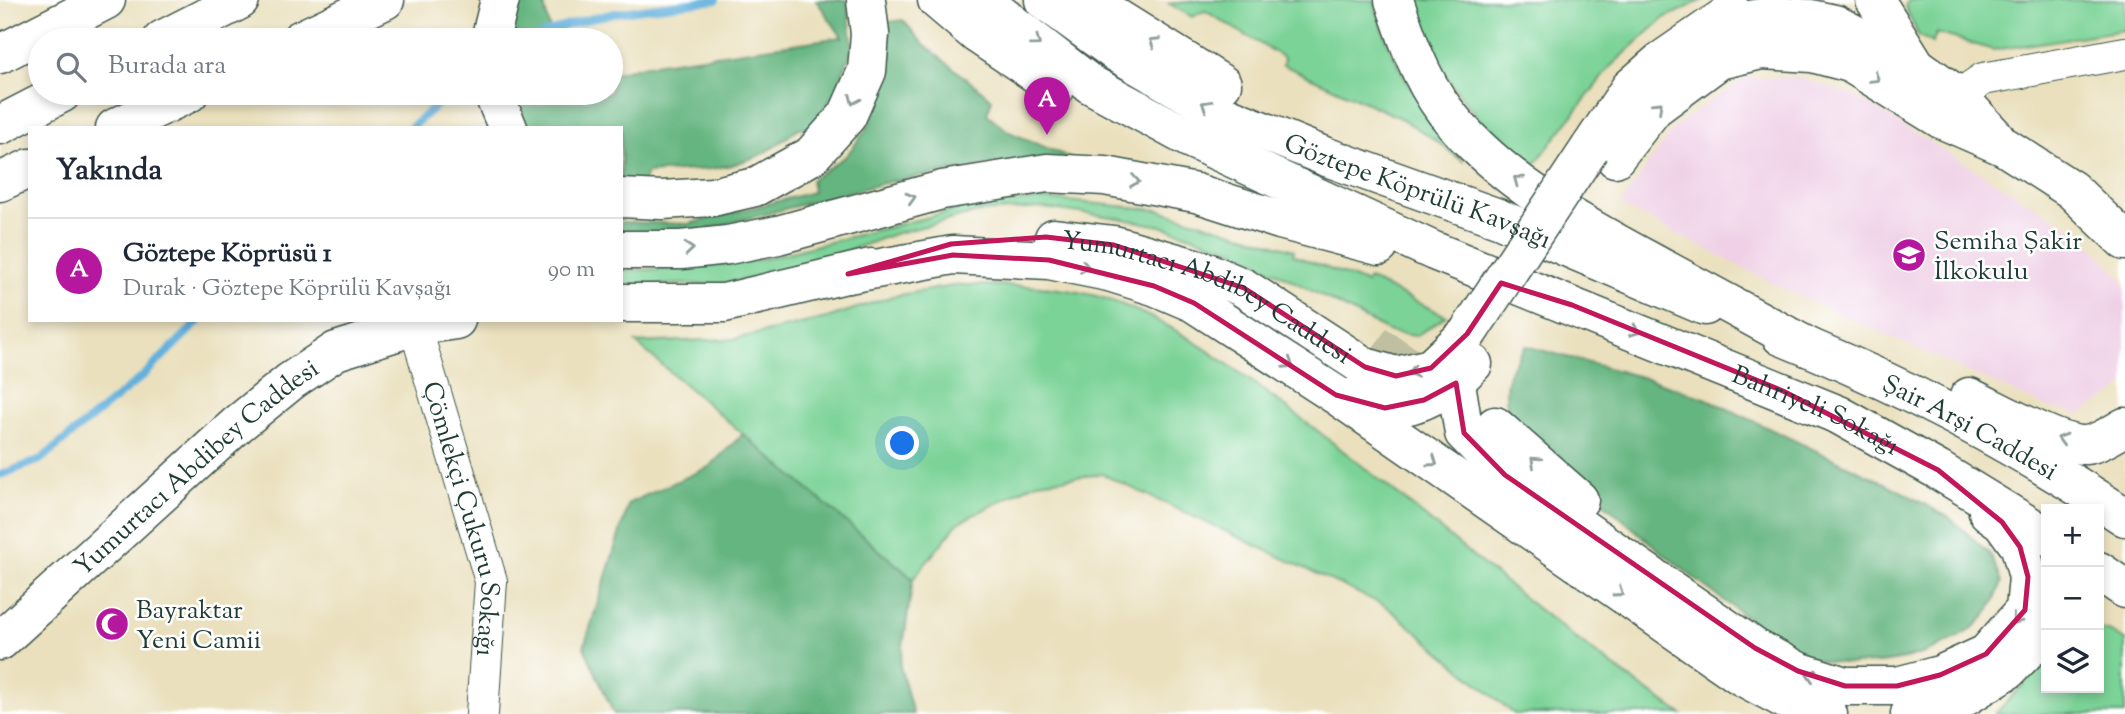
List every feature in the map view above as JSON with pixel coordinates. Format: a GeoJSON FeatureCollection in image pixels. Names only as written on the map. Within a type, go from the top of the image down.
{"type":"FeatureCollection","features":[{"type":"Feature","properties":{"kind":"main road"},"geometry":{"type":"LineString","coordinates":[[51,28],[106,0]]}},
{"type":"Feature","properties":{"kind":"main road"},"geometry":{"type":"LineString","coordinates":[[185,28],[240,0]]}},
{"type":"Feature","properties":{"kind":"main road"},"geometry":{"type":"LineString","coordinates":[[326,28],[385,0]]}},
{"type":"Feature","properties":{"kind":"main road"},"geometry":{"type":"LineString","coordinates":[[493,28],[500,0]]}},
{"type":"Feature","properties":{"kind":"main road"},"geometry":{"type":"LineString","coordinates":[[937,0],[977,34],[1118,128],[1379,246]]}},
{"type":"Feature","properties":{"kind":"main road","name":"Göztepe Köprülü Kavşağı"},"geometry":{"type":"LineString","coordinates":[[982,0],[1090,83],[1191,139],[1434,251],[1572,305]]}},
{"type":"Feature","properties":{"kind":"main road","name":"Göztepe Köprülü Kavşağı"},"geometry":{"type":"LineString","coordinates":[[1044,0],[1114,51],[1224,115],[1324,156],[1498,218],[1638,280],[1810,348]]}},
{"type":"Feature","properties":{"kind":"main road"},"geometry":{"type":"LineString","coordinates":[[1093,0],[1205,74],[1272,112],[1498,218]]}},
{"type":"Feature","properties":{"kind":"main road"},"geometry":{"type":"LineString","coordinates":[[1394,0],[1413,55],[1445,111],[1491,160],[1556,208],[1810,348],[1939,383],[2063,440],[2085,445],[2125,427]]}},
{"type":"Feature","properties":{"kind":"main road"},"geometry":{"type":"LineString","coordinates":[[1336,395],[1385,408],[1423,400],[1456,383],[1479,339],[1602,153],[1630,88],[1661,61],[1748,0]]}},
{"type":"Feature","properties":{"kind":"main road"},"geometry":{"type":"LineString","coordinates":[[1875,0],[1916,66]]}},
{"type":"Feature","properties":{"kind":"main road"},"geometry":{"type":"LineString","coordinates":[[1712,27],[1772,16],[1822,19],[1916,66],[1971,87],[2005,147]]}},
{"type":"Feature","properties":{"kind":"main road"},"geometry":{"type":"LineString","coordinates":[[623,198],[662,200],[712,197],[755,187],[811,156],[847,116],[867,71],[868,17]]}},
{"type":"Feature","properties":{"kind":"main road"},"geometry":{"type":"LineString","coordinates":[[1822,19],[1850,63],[1941,119],[2005,147],[2072,190],[2125,241]]}},
{"type":"Feature","properties":{"kind":"main road"},"geometry":{"type":"LineString","coordinates":[[1602,153],[1654,108],[1719,60],[1761,50],[1822,19]]}},
{"type":"Feature","properties":{"kind":"main road"},"geometry":{"type":"LineString","coordinates":[[0,54],[28,40]]}},
{"type":"Feature","properties":{"kind":"main road"},"geometry":{"type":"LineString","coordinates":[[0,125],[39,105]]}},
{"type":"Feature","properties":{"kind":"main road"},"geometry":{"type":"LineString","coordinates":[[119,126],[164,105]]}},
{"type":"Feature","properties":{"kind":"main road"},"geometry":{"type":"LineString","coordinates":[[0,182],[28,169]]}},
{"type":"Feature","properties":{"kind":"main road"},"geometry":{"type":"LineString","coordinates":[[623,250],[681,250],[728,245],[778,235],[942,190],[1047,173],[1105,176],[1196,193],[1572,305]]}},
{"type":"Feature","properties":{"kind":"main road"},"geometry":{"type":"LineString","coordinates":[[0,194],[28,185]]}},
{"type":"Feature","properties":{"kind":"main road"},"geometry":{"type":"LineString","coordinates":[[1046,237],[1155,237],[1191,248],[1252,268],[1376,344]]}},
{"type":"Feature","properties":{"kind":"main road","name":"Yumurtacı Abdibey Caddesi"},"geometry":{"type":"LineString","coordinates":[[848,274],[951,244],[1046,237],[1114,245],[1205,271],[1244,288],[1365,367],[1396,376],[1431,368],[1479,339]]}},
{"type":"Feature","properties":{"kind":"main road","name":"Yumurtacı Abdibey Caddesi"},"geometry":{"type":"LineString","coordinates":[[623,303],[724,303],[848,274],[953,255],[1049,260],[1110,272],[1154,286],[1194,303],[1336,395],[1741,676],[1788,701],[1828,714]]}},
{"type":"Feature","properties":{"kind":"main road","name":"Bahriyeli Sokağı"},"geometry":{"type":"LineString","coordinates":[[1572,305],[1839,415],[1938,470],[2041,533]]}},
{"type":"Feature","properties":{"kind":"main road","name":"Yumurtacı Abdibey Caddesi"},"geometry":{"type":"LineString","coordinates":[[0,641],[238,424],[291,381],[337,351],[415,326],[442,322]]}},
{"type":"Feature","properties":{"kind":"main road","name":"Şair Arşi Caddesi"},"geometry":{"type":"LineString","coordinates":[[1810,348],[1950,412],[2081,488],[2125,517]]}},
{"type":"Feature","properties":{"kind":"main road"},"geometry":{"type":"LineString","coordinates":[[1456,383],[1464,433],[1506,475],[1755,648],[1798,671],[1845,686],[1897,686],[1940,675],[1986,654],[2025,610],[2028,577],[2020,547],[2002,522],[1970,499],[1938,470]]}},
{"type":"Feature","properties":{"kind":"main road"},"geometry":{"type":"LineString","coordinates":[[1496,426],[1594,514],[1755,648]]}},
{"type":"Feature","properties":{"kind":"main road"},"geometry":{"type":"LineString","coordinates":[[2104,574],[2125,589]]}},
{"type":"Feature","properties":{"kind":"main road"},"geometry":{"type":"LineString","coordinates":[[2104,598],[2125,599]]}},
{"type":"Feature","properties":{"kind":"main road"},"geometry":{"type":"LineString","coordinates":[[1910,714],[1957,702],[2008,670],[2041,636]]}},
{"type":"Feature","properties":{"kind":"street"},"geometry":{"type":"LineString","coordinates":[[1971,87],[2125,53]]}},
{"type":"Feature","properties":{"kind":"street","name":"Çömlekçi Çukuru Sokağı"},"geometry":{"type":"LineString","coordinates":[[415,326],[491,581],[482,714]]}},
{"type":"Feature","properties":{"kind":"highlighted area"},"geometry":{"type":"Polygon","coordinates":[[[1046,237],[1114,245],[1244,288],[1365,367],[1396,376],[1431,368],[1467,334],[1501,283],[1572,305],[1783,391],[1938,470],[2002,522],[2020,547],[2028,577],[2025,610],[1986,654],[1940,675],[1897,686],[1845,686],[1798,671],[1755,648],[1505,475],[1464,433],[1456,383],[1424,400],[1385,408],[1336,395],[1194,303],[1154,286],[1049,260],[953,255],[848,274],[951,244],[1046,237]]]}},
{"type":"Feature","properties":{"kind":"shaded area","name":"Semiha Şakir İlkokulu"},"geometry":{"type":"Polygon","coordinates":[[[1746,77],[1801,78],[1855,96],[2082,235],[2119,275],[2125,288],[2125,383],[2115,393],[2081,414],[2047,407],[1790,292],[1620,205],[1675,126],[1746,77]]]}},
{"type":"Feature","properties":{"kind":"green space"},"geometry":{"type":"Polygon","coordinates":[[[515,0],[543,0],[549,28],[509,28],[515,0]]]}},
{"type":"Feature","properties":{"kind":"green space"},"geometry":{"type":"Polygon","coordinates":[[[816,0],[847,0],[853,47],[836,91],[811,128],[799,128],[758,156],[732,165],[647,173],[642,186],[623,182],[623,126],[527,126],[517,105],[623,105],[623,71],[646,65],[842,37],[816,0]]]}},
{"type":"Feature","properties":{"kind":"green space"},"geometry":{"type":"Polygon","coordinates":[[[1203,0],[1374,0],[1389,45],[1410,86],[1464,162],[1402,119],[1283,65],[1284,58],[1205,11],[1192,17],[1169,4],[1203,0]]]}},
{"type":"Feature","properties":{"kind":"green space"},"geometry":{"type":"Polygon","coordinates":[[[1409,0],[1703,0],[1664,18],[1611,66],[1535,164],[1478,118],[1436,63],[1409,0]]]}},
{"type":"Feature","properties":{"kind":"green space"},"geometry":{"type":"Polygon","coordinates":[[[1909,0],[2125,0],[2125,30],[1993,50],[1937,33],[1932,43],[1918,35],[1905,6],[1909,0]]]}},
{"type":"Feature","properties":{"kind":"green space"},"geometry":{"type":"Polygon","coordinates":[[[903,20],[923,44],[992,99],[987,114],[1009,132],[1085,164],[993,164],[888,182],[682,236],[623,235],[623,222],[688,224],[813,192],[811,180],[847,155],[867,128],[883,97],[892,64],[888,22],[903,20]]]}},
{"type":"Feature","properties":{"kind":"green space"},"geometry":{"type":"Polygon","coordinates":[[[1047,199],[1159,210],[1294,250],[1293,255],[1366,283],[1369,279],[1446,316],[1416,336],[1390,332],[1234,250],[1161,226],[1042,208],[980,212],[894,234],[812,264],[765,276],[719,284],[623,285],[623,270],[687,269],[763,259],[976,205],[1047,199]]]}},
{"type":"Feature","properties":{"kind":"green space"},"geometry":{"type":"Polygon","coordinates":[[[959,285],[1033,286],[1071,290],[1131,308],[1178,332],[1286,407],[1580,642],[1682,714],[1514,714],[1386,606],[1102,474],[1037,482],[958,523],[913,579],[636,343],[734,339],[827,318],[893,296],[959,285]]]}},
{"type":"Feature","properties":{"kind":"green space"},"geometry":{"type":"Polygon","coordinates":[[[1526,346],[1652,380],[1707,399],[1893,487],[1950,518],[1990,554],[2002,581],[1992,607],[1977,624],[1959,637],[1934,649],[1901,659],[1864,664],[1846,663],[1794,652],[1773,639],[1650,543],[1509,420],[1507,381],[1513,365],[1526,346]]]}},
{"type":"Feature","properties":{"kind":"green space"},"geometry":{"type":"Polygon","coordinates":[[[743,434],[913,579],[900,666],[913,714],[614,714],[584,647],[629,503],[709,467],[743,434]]]}},
{"type":"Feature","properties":{"kind":"green space"},"geometry":{"type":"Polygon","coordinates":[[[2104,630],[2125,640],[2125,714],[1995,714],[2041,666],[2041,693],[2104,693],[2104,630]]]}},
{"type":"Feature","properties":{"kind":"waterway"},"geometry":{"type":"LineString","coordinates":[[560,28],[599,17],[716,0]]}},
{"type":"Feature","properties":{"kind":"waterway"},"geometry":{"type":"LineString","coordinates":[[412,126],[437,105]]}},
{"type":"Feature","properties":{"kind":"waterway"},"geometry":{"type":"LineString","coordinates":[[0,475],[40,460],[143,376],[198,322]]}},
{"type":"Feature","properties":{"kind":"tunnel"},"geometry":{"type":"LineString","coordinates":[[1376,344],[1436,385]]}},
{"type":"Feature","properties":{"kind":"place","name":"Göztepe Köprüsü 1"},"geometry":{"type":"Point","coordinates":[1047,135]}},
{"type":"Feature","properties":{"kind":"place","name":"Semiha Şakir İlkokulu"},"geometry":{"type":"Point","coordinates":[1909,255]}},
{"type":"Feature","properties":{"kind":"place","name":"Bayraktar Yeni Camii"},"geometry":{"type":"Point","coordinates":[112,624]}}]}
